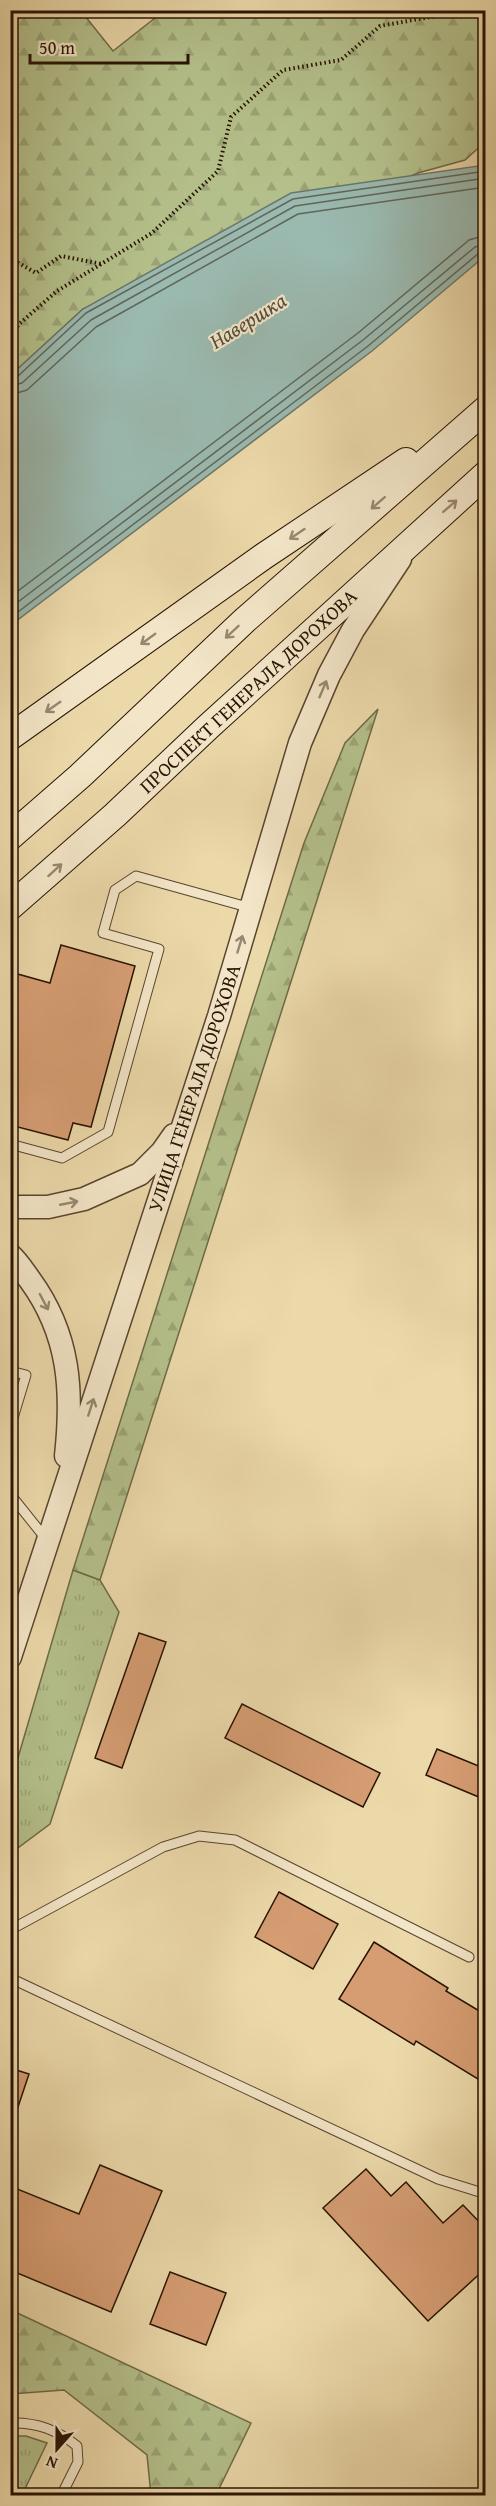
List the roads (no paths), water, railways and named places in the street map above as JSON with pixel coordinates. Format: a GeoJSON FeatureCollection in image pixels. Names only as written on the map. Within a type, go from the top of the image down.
{"type":"FeatureCollection","features":[{"type":"Feature","properties":{"kind":"main road"},"geometry":{"type":"LineString","coordinates":[[10,737],[264,556],[486,409]]}},
{"type":"Feature","properties":{"kind":"main road"},"geometry":{"type":"LineString","coordinates":[[10,837],[80,776],[245,620],[486,409]]}},
{"type":"Feature","properties":{"kind":"main road","name":"ПРОСПЕКТ ГЕНЕРАЛА ДОРОХОВА"},"geometry":{"type":"LineString","coordinates":[[10,907],[115,816],[208,727],[486,474]]}},
{"type":"Feature","properties":{"kind":"street","name":"УЛИЦА ГЕНЕРАЛА ДОРОХОВА"},"geometry":{"type":"LineString","coordinates":[[10,1657],[185,1120],[300,743],[329,675],[353,630],[415,537]]}},
{"type":"Feature","properties":{"kind":"street"},"geometry":{"type":"LineString","coordinates":[[10,1207],[48,1207],[84,1199],[140,1174],[162,1152],[185,1120]]}},
{"type":"Feature","properties":{"kind":"street"},"geometry":{"type":"LineString","coordinates":[[10,1255],[45,1300],[62,1343],[69,1381],[68,1437],[60,1502]]}},
{"type":"Feature","properties":{"kind":"lane"},"geometry":{"type":"LineString","coordinates":[[10,1144],[62,1158],[108,1132],[159,949],[103,933],[115,890],[136,876],[251,908]]}},
{"type":"Feature","properties":{"kind":"lane"},"geometry":{"type":"LineString","coordinates":[[10,1371],[26,1375],[10,1428]]}},
{"type":"Feature","properties":{"kind":"lane"},"geometry":{"type":"LineString","coordinates":[[10,1494],[48,1540]]}},
{"type":"Feature","properties":{"kind":"lane"},"geometry":{"type":"LineString","coordinates":[[10,1930],[128,1864],[163,1847],[199,1836],[235,1840],[469,1957]]}},
{"type":"Feature","properties":{"kind":"lane"},"geometry":{"type":"LineString","coordinates":[[10,1978],[438,2178],[486,2194]]}},
{"type":"Feature","properties":{"kind":"lane"},"geometry":{"type":"LineString","coordinates":[[10,2423],[38,2424],[54,2430],[77,2446],[78,2462],[61,2496]]}},
{"type":"Feature","properties":{"kind":"water","name":"Навершка"},"geometry":{"type":"Polygon","coordinates":[[[485,165],[485,256],[372,351],[11,625],[11,375],[83,309],[291,193],[485,165]]]}}]}
